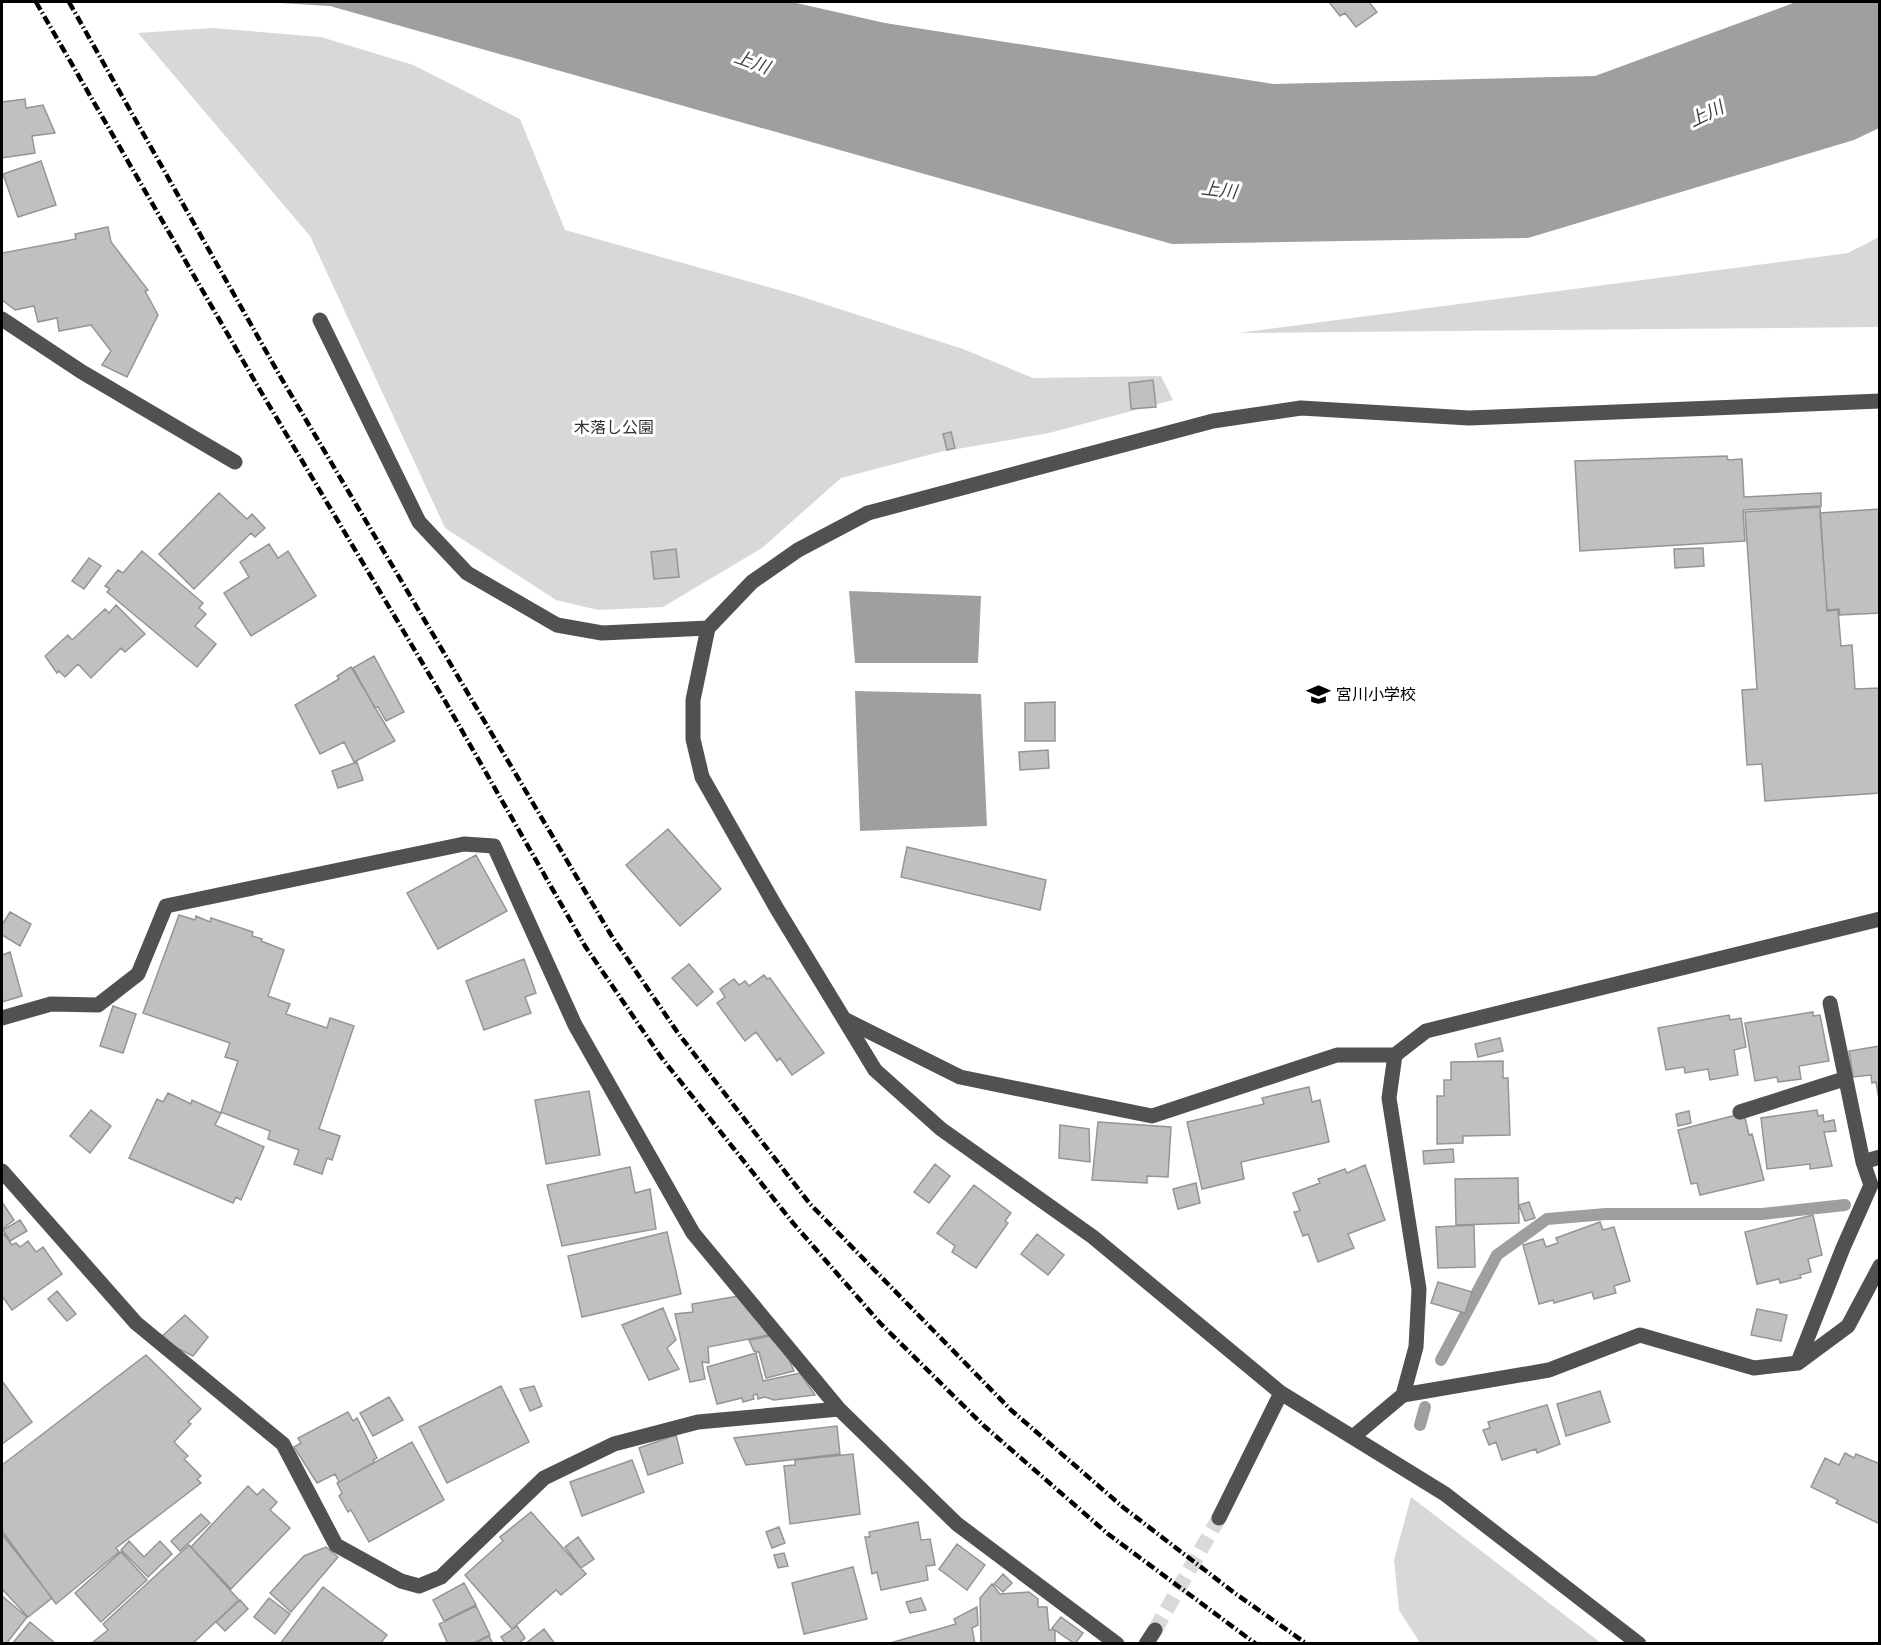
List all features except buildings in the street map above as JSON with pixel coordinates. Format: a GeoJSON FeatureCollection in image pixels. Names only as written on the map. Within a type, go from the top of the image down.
{"type":"FeatureCollection","features":[{"type":"Feature","properties":{"kind":"street"},"geometry":{"type":"LineString","coordinates":[[2,319],[82,372],[235,462]]}},
{"type":"Feature","properties":{"kind":"street"},"geometry":{"type":"LineString","coordinates":[[320,320],[419,522],[467,573],[557,625],[602,633],[708,628]]}},
{"type":"Feature","properties":{"kind":"street"},"geometry":{"type":"LineString","coordinates":[[1640,1644],[1444,1494],[1354,1436],[1281,1393],[1093,1237],[941,1129],[875,1070],[799,947],[702,777],[693,739],[693,700],[708,628],[753,582],[798,550],[868,513],[1213,421],[1301,408],[1469,418],[1880,401]]}},
{"type":"Feature","properties":{"kind":"street"},"geometry":{"type":"LineString","coordinates":[[2,1018],[51,1004],[98,1005],[138,974],[166,906],[464,844],[494,846],[575,1025],[693,1233],[839,1409],[957,1524],[1117,1644]]}},
{"type":"Feature","properties":{"kind":"street"},"geometry":{"type":"LineString","coordinates":[[844,1019],[960,1077],[1152,1116],[1337,1055],[1395,1055],[1426,1031],[1880,919]]}},
{"type":"Feature","properties":{"kind":"street"},"geometry":{"type":"LineString","coordinates":[[1798,1363],[1843,1248],[1871,1185],[1863,1162],[1844,1078],[1830,1003]]}},
{"type":"Feature","properties":{"kind":"street"},"geometry":{"type":"LineString","coordinates":[[1395,1055],[1389,1098],[1419,1289],[1416,1347],[1403,1395]]}},
{"type":"Feature","properties":{"kind":"street"},"geometry":{"type":"LineString","coordinates":[[1740,1112],[1844,1078]]}},
{"type":"Feature","properties":{"kind":"street"},"geometry":{"type":"LineString","coordinates":[[1863,1162],[1880,1157]]}},
{"type":"Feature","properties":{"kind":"street"},"geometry":{"type":"LineString","coordinates":[[2,1171],[136,1323],[283,1444],[336,1545],[402,1581],[419,1586],[441,1577],[544,1478],[614,1444],[698,1422],[839,1409]]}},
{"type":"Feature","properties":{"kind":"street"},"geometry":{"type":"LineString","coordinates":[[1354,1436],[1403,1395],[1549,1370],[1640,1335],[1754,1368],[1798,1363],[1848,1326],[1880,1266]]}},
{"type":"Feature","properties":{"kind":"street"},"geometry":{"type":"LineString","coordinates":[[1219,1518],[1281,1393]]}},
{"type":"Feature","properties":{"kind":"street"},"geometry":{"type":"LineString","coordinates":[[1146,1644],[1155,1630]]}},
{"type":"Feature","properties":{"kind":"green space","name":"木落し公園"},"geometry":{"type":"Polygon","coordinates":[[[213,28],[321,37],[413,65],[520,119],[565,230],[793,294],[963,349],[1033,378],[1161,376],[1173,400],[1049,433],[940,452],[841,478],[762,548],[663,607],[598,610],[556,600],[445,528],[310,236],[138,33],[213,28]]]}},
{"type":"Feature","properties":{"kind":"green space"},"geometry":{"type":"Polygon","coordinates":[[[1879,237],[1879,327],[1238,333],[1848,253],[1879,237]]]}},
{"type":"Feature","properties":{"kind":"green space"},"geometry":{"type":"Polygon","coordinates":[[[1411,1497],[1601,1643],[1420,1643],[1399,1610],[1394,1560],[1411,1497]]]}},
{"type":"Feature","properties":{"kind":"water","name":"上川"},"geometry":{"type":"Polygon","coordinates":[[[264,2],[792,2],[885,23],[1273,84],[1595,76],[1796,2],[1879,2],[1879,128],[1854,140],[1528,238],[1172,244],[330,6],[264,2]]]}},
{"type":"Feature","properties":{"kind":"water"},"geometry":{"type":"Polygon","coordinates":[[[849,591],[981,596],[978,663],[855,663],[849,591]]]}},
{"type":"Feature","properties":{"kind":"water"},"geometry":{"type":"Polygon","coordinates":[[[855,691],[981,694],[987,826],[860,831],[855,691]]]}},
{"type":"Feature","properties":{"kind":"waterway"},"geometry":{"type":"LineString","coordinates":[[1441,1360],[1497,1255],[1547,1219],[1606,1214],[1762,1214],[1845,1205]]}},
{"type":"Feature","properties":{"kind":"waterway"},"geometry":{"type":"LineString","coordinates":[[1420,1425],[1425,1407]]}},
{"type":"Feature","properties":{"kind":"tunnel"},"geometry":{"type":"LineString","coordinates":[[1155,1630],[1219,1518]]}},
{"type":"Feature","properties":{"kind":"railway"},"geometry":{"type":"LineString","coordinates":[[36,2],[257,385],[445,701],[585,946],[661,1057],[793,1223],[881,1324],[983,1425],[1108,1534],[1256,1644]]}},
{"type":"Feature","properties":{"kind":"railway"},"geometry":{"type":"LineString","coordinates":[[69,2],[280,376],[611,935],[678,1033],[810,1204],[1011,1410],[1124,1508],[1236,1594],[1307,1644]]}},
{"type":"Feature","properties":{"kind":"place","name":"宮川小学校"},"geometry":{"type":"Point","coordinates":[1318,694]}}]}
